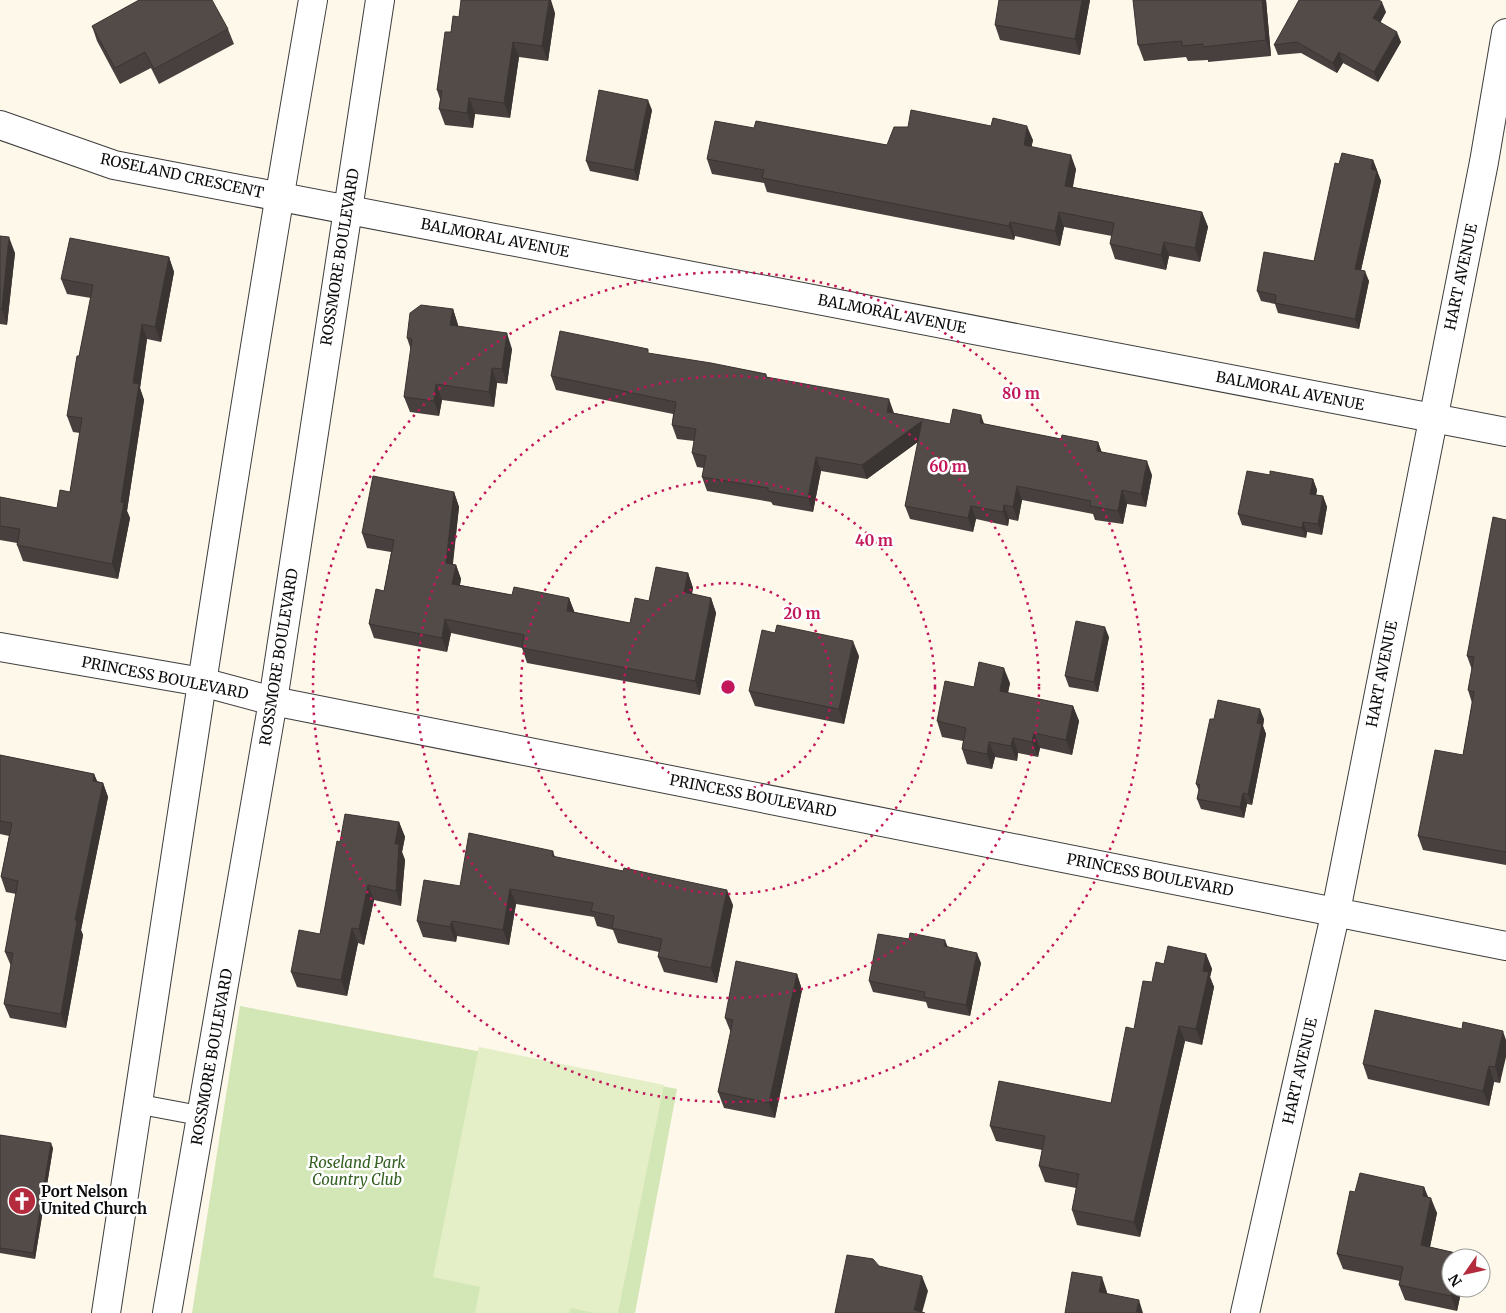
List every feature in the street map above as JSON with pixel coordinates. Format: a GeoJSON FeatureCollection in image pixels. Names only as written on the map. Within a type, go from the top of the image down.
{"type":"FeatureCollection","features":[{"type":"Feature","properties":{"kind":"street"},"geometry":{"type":"LineString","coordinates":[[106,1313],[202,682],[279,197],[313,0]]}},
{"type":"Feature","properties":{"kind":"street","name":"ROSSMORE BOULEVARD"},"geometry":{"type":"LineString","coordinates":[[167,1313],[273,701],[346,210],[380,0]]}},
{"type":"Feature","properties":{"kind":"street","name":"HART AVENUE"},"geometry":{"type":"LineString","coordinates":[[1245,1313],[1336,911],[1484,162],[1506,33]]}},
{"type":"Feature","properties":{"kind":"street","name":"ROSELAND CRESCENT"},"geometry":{"type":"LineString","coordinates":[[0,125],[114,165],[279,197]]}},
{"type":"Feature","properties":{"kind":"street","name":"BALMORAL AVENUE"},"geometry":{"type":"LineString","coordinates":[[279,197],[1506,432]]}},
{"type":"Feature","properties":{"kind":"street","name":"PRINCESS BOULEVARD"},"geometry":{"type":"LineString","coordinates":[[0,647],[202,682],[273,701],[1506,946]]}},
{"type":"Feature","properties":{"kind":"lane"},"geometry":{"type":"LineString","coordinates":[[138,1104],[202,1116]]}},
{"type":"Feature","properties":{"kind":"green space","name":"Roseland Park Country Club"},"geometry":{"type":"Polygon","coordinates":[[[240,1006],[677,1089],[635,1313],[192,1313],[240,1006]]]}},
{"type":"Feature","properties":{"kind":"green space"},"geometry":{"type":"Polygon","coordinates":[[[479,1047],[664,1085],[618,1313],[594,1313],[571,1308],[569,1313],[475,1313],[480,1287],[433,1277],[479,1047]]]}},
{"type":"Feature","properties":{"kind":"building"},"geometry":{"type":"Polygon","coordinates":[[[139,0],[212,0],[228,29],[154,69],[145,52],[115,68],[92,26],[139,0]]]}},
{"type":"Feature","properties":{"kind":"building"},"geometry":{"type":"Polygon","coordinates":[[[461,0],[549,0],[542,46],[513,42],[504,103],[469,98],[467,113],[439,109],[442,91],[437,90],[445,32],[451,32],[453,16],[459,17],[461,0]]]}},
{"type":"Feature","properties":{"kind":"building"},"geometry":{"type":"Polygon","coordinates":[[[999,0],[1082,0],[1075,39],[995,25],[999,0]]]}},
{"type":"Feature","properties":{"kind":"building"},"geometry":{"type":"Polygon","coordinates":[[[1133,0],[1262,0],[1266,40],[1203,47],[1203,44],[1182,46],[1182,41],[1138,45],[1133,0]]]}},
{"type":"Feature","properties":{"kind":"building"},"geometry":{"type":"Polygon","coordinates":[[[1299,0],[1379,0],[1382,2],[1373,18],[1397,32],[1374,72],[1339,52],[1333,63],[1297,42],[1274,45],[1299,0]]]}},
{"type":"Feature","properties":{"kind":"building"},"geometry":{"type":"Polygon","coordinates":[[[599,90],[648,100],[634,170],[586,161],[599,90]]]}},
{"type":"Feature","properties":{"kind":"building"},"geometry":{"type":"Polygon","coordinates":[[[911,110],[991,126],[993,118],[1027,126],[1024,145],[1071,155],[1065,186],[1202,212],[1195,248],[1164,242],[1161,255],[1110,244],[1114,223],[1059,212],[1055,231],[1010,222],[1009,226],[762,178],[764,170],[707,159],[715,121],[754,128],[756,121],[887,145],[894,127],[908,127],[911,110]]]}},
{"type":"Feature","properties":{"kind":"building"},"geometry":{"type":"Polygon","coordinates":[[[1342,153],[1373,160],[1371,169],[1377,171],[1355,269],[1365,271],[1355,319],[1275,303],[1276,295],[1257,291],[1264,252],[1314,261],[1335,163],[1339,164],[1342,153]]]}},
{"type":"Feature","properties":{"kind":"building"},"geometry":{"type":"Polygon","coordinates":[[[0,236],[9,237],[2,309],[0,309],[0,236]]]}},
{"type":"Feature","properties":{"kind":"building"},"geometry":{"type":"Polygon","coordinates":[[[70,238],[169,257],[155,327],[142,324],[133,383],[139,384],[121,502],[124,503],[112,564],[17,545],[20,529],[0,526],[0,497],[57,508],[60,490],[70,492],[82,418],[67,416],[77,356],[79,356],[93,285],[61,279],[70,238]]]}},
{"type":"Feature","properties":{"kind":"building"},"geometry":{"type":"Polygon","coordinates":[[[421,305],[453,309],[450,325],[507,333],[502,369],[492,368],[489,392],[436,384],[434,401],[404,397],[412,339],[407,338],[410,313],[421,305]]]}},
{"type":"Feature","properties":{"kind":"building"},"geometry":{"type":"Polygon","coordinates":[[[560,331],[648,349],[648,353],[711,363],[766,374],[766,377],[889,399],[887,412],[950,424],[953,409],[981,415],[980,423],[1061,439],[1062,435],[1098,442],[1097,451],[1147,461],[1141,494],[1122,490],[1118,511],[1090,506],[1091,501],[1017,486],[1013,507],[1004,505],[1003,512],[971,506],[968,518],[905,506],[922,421],[862,465],[816,457],[808,498],[768,491],[768,488],[702,477],[706,456],[692,453],[696,429],[672,425],[676,402],[551,376],[560,331]]]}},
{"type":"Feature","properties":{"kind":"building"},"geometry":{"type":"Polygon","coordinates":[[[1247,471],[1270,475],[1270,471],[1313,479],[1310,494],[1323,496],[1318,524],[1303,522],[1302,528],[1238,514],[1247,471]]]}},
{"type":"Feature","properties":{"kind":"building"},"geometry":{"type":"Polygon","coordinates":[[[373,476],[454,492],[446,563],[456,565],[452,584],[512,595],[514,587],[569,598],[567,611],[630,623],[635,598],[649,601],[656,567],[688,573],[684,592],[711,598],[695,681],[522,648],[524,635],[445,619],[442,638],[369,624],[376,589],[384,591],[394,540],[362,533],[373,476]]]}},
{"type":"Feature","properties":{"kind":"building"},"geometry":{"type":"Polygon","coordinates":[[[1493,517],[1506,520],[1506,852],[1418,836],[1435,750],[1463,755],[1474,692],[1468,690],[1474,657],[1467,656],[1493,517]]]}},
{"type":"Feature","properties":{"kind":"building"},"geometry":{"type":"Polygon","coordinates":[[[1076,621],[1105,627],[1094,682],[1065,676],[1076,621]]]}},
{"type":"Feature","properties":{"kind":"building"},"geometry":{"type":"Polygon","coordinates":[[[777,625],[853,641],[839,709],[749,691],[762,630],[775,633],[777,625]]]}},
{"type":"Feature","properties":{"kind":"building"},"geometry":{"type":"Polygon","coordinates":[[[979,662],[1004,668],[1000,691],[1073,706],[1066,740],[1034,733],[1032,742],[1013,738],[1011,746],[989,742],[987,754],[962,749],[966,728],[937,721],[945,681],[974,687],[979,662]]]}},
{"type":"Feature","properties":{"kind":"building"},"geometry":{"type":"Polygon","coordinates":[[[1218,700],[1260,709],[1257,723],[1262,724],[1248,794],[1243,793],[1240,807],[1197,799],[1200,785],[1196,784],[1210,719],[1214,719],[1218,700]]]}},
{"type":"Feature","properties":{"kind":"building"},"geometry":{"type":"Polygon","coordinates":[[[0,755],[94,774],[93,781],[103,783],[75,920],[77,921],[61,1014],[4,1004],[13,953],[5,952],[18,881],[1,877],[12,823],[0,821],[0,755]]]}},
{"type":"Feature","properties":{"kind":"building"},"geometry":{"type":"Polygon","coordinates":[[[345,814],[399,822],[395,844],[399,844],[396,891],[368,885],[359,929],[352,928],[341,980],[291,972],[299,930],[320,934],[337,841],[340,842],[345,814]]]}},
{"type":"Feature","properties":{"kind":"building"},"geometry":{"type":"Polygon","coordinates":[[[469,833],[553,851],[552,856],[623,871],[624,868],[727,890],[711,968],[658,957],[662,939],[612,928],[614,916],[591,911],[593,903],[510,889],[503,930],[452,921],[450,927],[417,921],[424,880],[460,886],[469,833]]]}},
{"type":"Feature","properties":{"kind":"building"},"geometry":{"type":"Polygon","coordinates":[[[910,933],[945,940],[944,946],[977,953],[966,1005],[924,997],[925,992],[869,981],[878,934],[909,939],[910,933]]]}},
{"type":"Feature","properties":{"kind":"building"},"geometry":{"type":"Polygon","coordinates":[[[1168,946],[1206,954],[1203,971],[1209,972],[1196,1029],[1179,1026],[1134,1222],[1072,1210],[1079,1174],[1039,1166],[1045,1136],[990,1126],[999,1081],[1111,1103],[1126,1027],[1134,1029],[1143,981],[1152,982],[1156,962],[1164,964],[1168,946]]]}},
{"type":"Feature","properties":{"kind":"building"},"geometry":{"type":"Polygon","coordinates":[[[736,961],[797,974],[769,1103],[718,1092],[733,1020],[725,1018],[736,961]]]}},
{"type":"Feature","properties":{"kind":"building"},"geometry":{"type":"Polygon","coordinates":[[[1375,1010],[1462,1029],[1463,1022],[1503,1031],[1495,1067],[1489,1066],[1483,1091],[1363,1064],[1375,1010]]]}},
{"type":"Feature","properties":{"kind":"building","name":"Port Nelson United Church"},"geometry":{"type":"Polygon","coordinates":[[[0,1135],[51,1143],[33,1253],[0,1248],[0,1135]]]}},
{"type":"Feature","properties":{"kind":"building"},"geometry":{"type":"Polygon","coordinates":[[[1360,1173],[1424,1187],[1423,1196],[1431,1198],[1421,1245],[1441,1250],[1441,1294],[1399,1285],[1403,1267],[1337,1254],[1350,1191],[1355,1192],[1360,1173]]]}},
{"type":"Feature","properties":{"kind":"building"},"geometry":{"type":"Polygon","coordinates":[[[847,1255],[873,1259],[879,1266],[922,1276],[914,1310],[925,1313],[835,1313],[847,1255]]]}},
{"type":"Feature","properties":{"kind":"building"},"geometry":{"type":"Polygon","coordinates":[[[1072,1272],[1102,1277],[1099,1292],[1139,1300],[1136,1313],[1065,1313],[1072,1272]]]}},
{"type":"Feature","properties":{"kind":"place","name":"Port Nelson United Church"},"geometry":{"type":"Point","coordinates":[22,1201]}}]}
